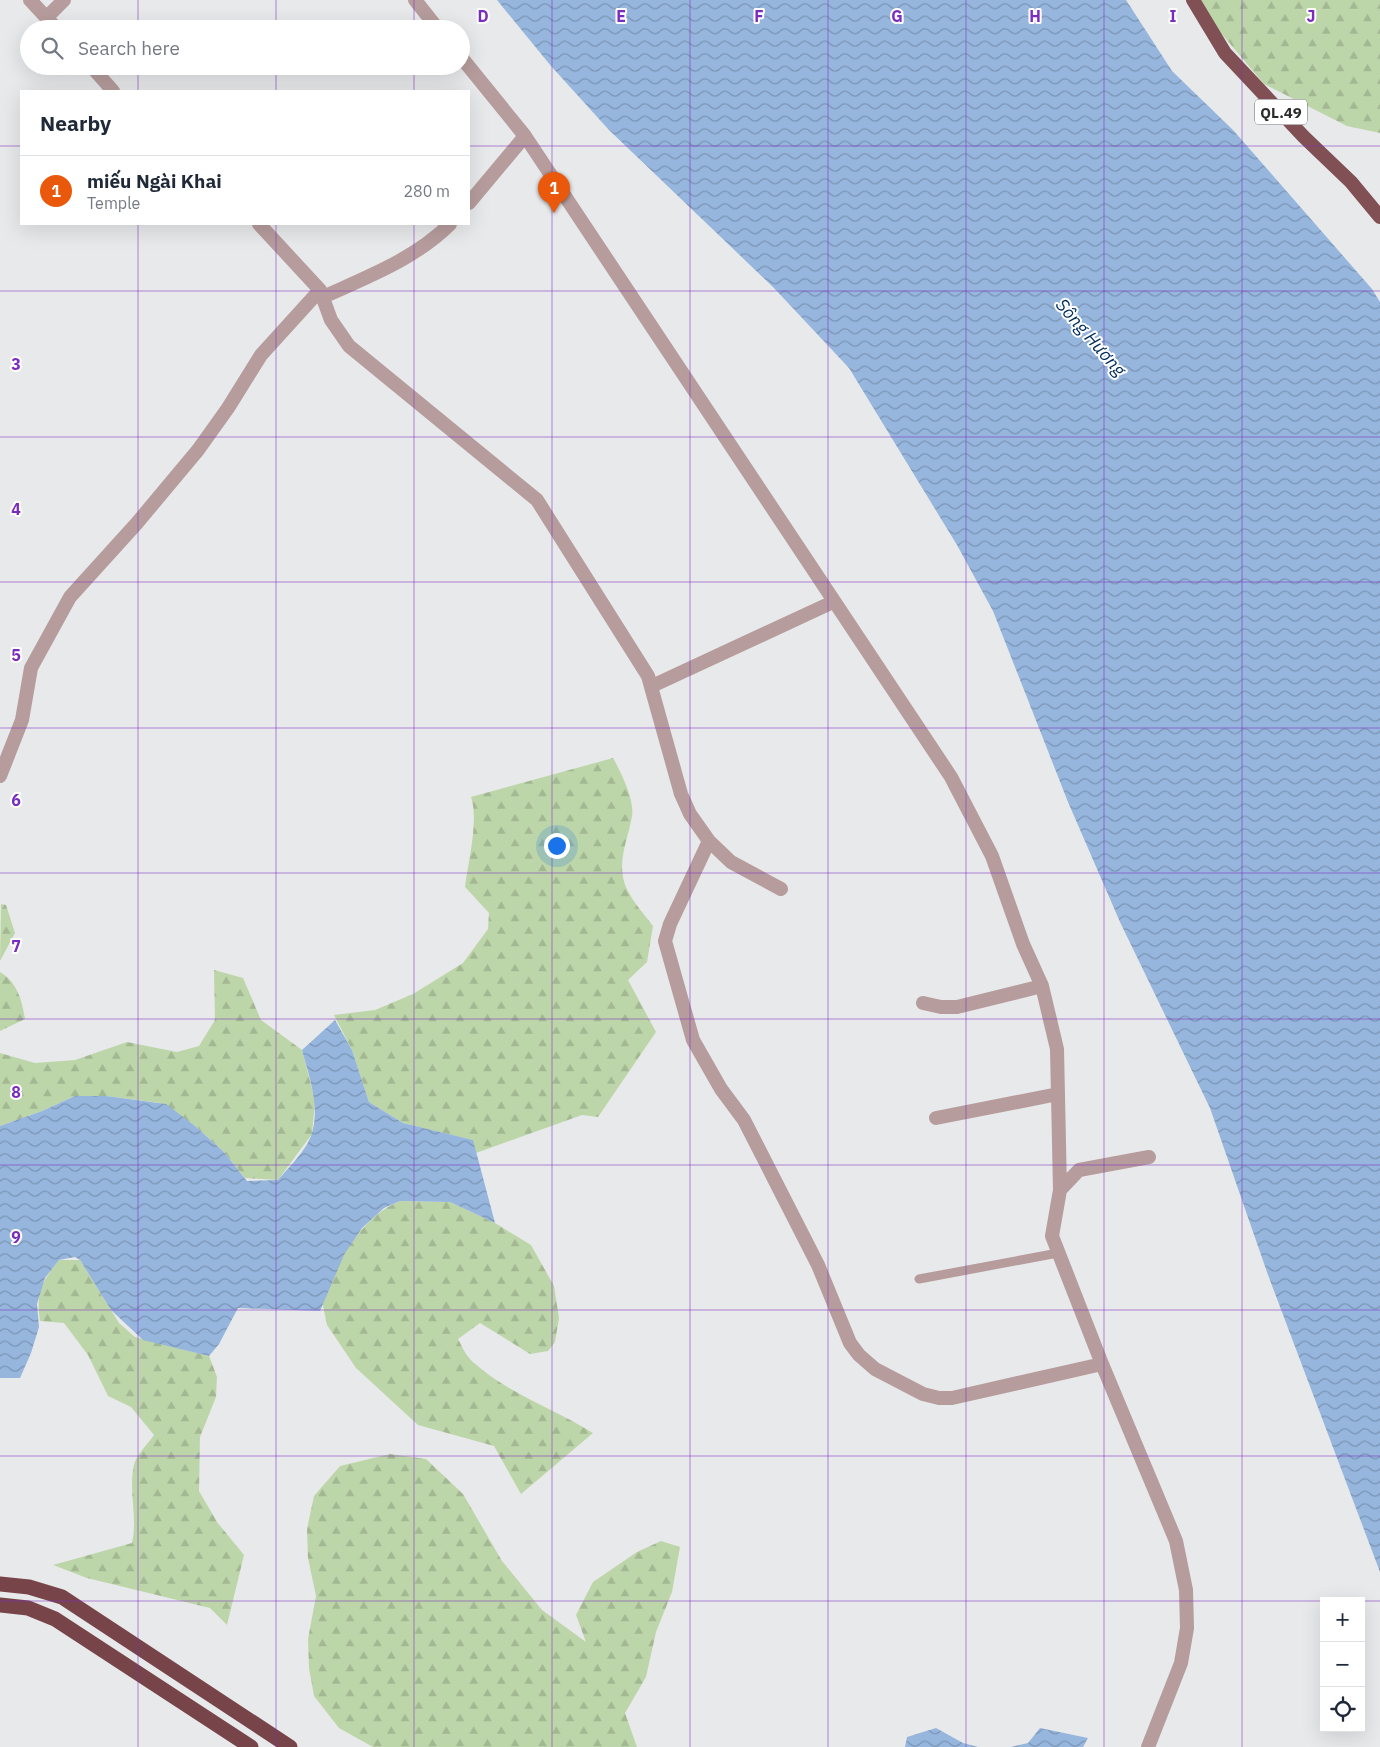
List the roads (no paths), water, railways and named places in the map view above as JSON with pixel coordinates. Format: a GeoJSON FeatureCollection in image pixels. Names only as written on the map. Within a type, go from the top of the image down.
{"type":"FeatureCollection","features":[{"type":"Feature","properties":{"kind":"highway","name":"QL.49"},"geometry":{"type":"LineString","coordinates":[[1192,0],[1225,53],[1304,137],[1350,182],[1380,217]]}},
{"type":"Feature","properties":{"kind":"highway"},"geometry":{"type":"LineString","coordinates":[[0,1584],[29,1587],[62,1597],[290,1747]]}},
{"type":"Feature","properties":{"kind":"highway"},"geometry":{"type":"LineString","coordinates":[[0,1605],[28,1608],[55,1619],[252,1747]]}},
{"type":"Feature","properties":{"kind":"street"},"geometry":{"type":"LineString","coordinates":[[30,0],[50,20]]}},
{"type":"Feature","properties":{"kind":"street"},"geometry":{"type":"LineString","coordinates":[[47,17],[64,0]]}},
{"type":"Feature","properties":{"kind":"street"},"geometry":{"type":"LineString","coordinates":[[415,0],[431,20]]}},
{"type":"Feature","properties":{"kind":"street"},"geometry":{"type":"LineString","coordinates":[[470,68],[526,136],[833,602],[951,777],[992,856],[1023,944],[1042,986],[1057,1049],[1060,1190],[1052,1236],[1102,1364],[1176,1541],[1186,1590],[1187,1628],[1181,1663],[1148,1747]]}},
{"type":"Feature","properties":{"kind":"street"},"geometry":{"type":"LineString","coordinates":[[99,75],[112,90]]}},
{"type":"Feature","properties":{"kind":"street"},"geometry":{"type":"LineString","coordinates":[[470,202],[526,136]]}},
{"type":"Feature","properties":{"kind":"street"},"geometry":{"type":"LineString","coordinates":[[260,225],[322,293],[331,320],[349,346],[537,500],[652,686],[681,794],[690,814],[709,841],[731,862],[781,890]]}},
{"type":"Feature","properties":{"kind":"street"},"geometry":{"type":"LineString","coordinates":[[0,776],[20,728],[31,668],[70,597],[187,464],[220,420],[267,347],[322,293],[403,259],[420,249],[449,225]]}},
{"type":"Feature","properties":{"kind":"street"},"geometry":{"type":"LineString","coordinates":[[652,686],[833,602]]}},
{"type":"Feature","properties":{"kind":"street"},"geometry":{"type":"LineString","coordinates":[[709,841],[670,924],[665,941],[693,1040],[721,1089],[744,1120],[818,1265],[850,1343],[859,1355],[875,1369],[923,1394],[939,1398],[952,1398],[1102,1364]]}},
{"type":"Feature","properties":{"kind":"street"},"geometry":{"type":"LineString","coordinates":[[923,1003],[941,1007],[957,1007],[1042,986]]}},
{"type":"Feature","properties":{"kind":"street"},"geometry":{"type":"LineString","coordinates":[[936,1118],[1058,1094]]}},
{"type":"Feature","properties":{"kind":"street"},"geometry":{"type":"LineString","coordinates":[[1060,1190],[1080,1170],[1149,1158]]}},
{"type":"Feature","properties":{"kind":"street"},"geometry":{"type":"LineString","coordinates":[[1156,1747],[1161,1714]]}},
{"type":"Feature","properties":{"kind":"lane"},"geometry":{"type":"LineString","coordinates":[[919,1279],[1058,1253]]}},
{"type":"Feature","properties":{"kind":"water","name":"Sông Hương"},"geometry":{"type":"Polygon","coordinates":[[[497,0],[1126,0],[1172,71],[1233,130],[1372,289],[1380,302],[1380,1572],[1268,1275],[1210,1108],[1120,922],[1068,802],[993,611],[957,545],[849,368],[773,287],[609,130],[551,66],[497,0]]]}},
{"type":"Feature","properties":{"kind":"water"},"geometry":{"type":"Polygon","coordinates":[[[335,1020],[352,1050],[369,1102],[403,1123],[473,1140],[495,1223],[450,1202],[400,1201],[384,1208],[362,1228],[344,1255],[320,1311],[238,1308],[219,1344],[209,1356],[143,1340],[111,1310],[80,1260],[75,1257],[59,1260],[45,1278],[37,1304],[39,1327],[31,1353],[20,1378],[0,1378],[0,1126],[42,1111],[75,1096],[106,1096],[166,1104],[195,1126],[224,1152],[247,1181],[278,1180],[306,1146],[314,1123],[313,1091],[302,1050],[335,1020]]]}},
{"type":"Feature","properties":{"kind":"water"},"geometry":{"type":"Polygon","coordinates":[[[936,1728],[963,1743],[978,1747],[905,1747],[907,1737],[936,1728]]]}},
{"type":"Feature","properties":{"kind":"water"},"geometry":{"type":"Polygon","coordinates":[[[1040,1728],[1088,1738],[1083,1747],[1011,1747],[1028,1743],[1040,1728]]]}},
{"type":"Feature","properties":{"kind":"place","name":"miếu Ngài Khai"},"geometry":{"type":"Point","coordinates":[554,213]}}]}
